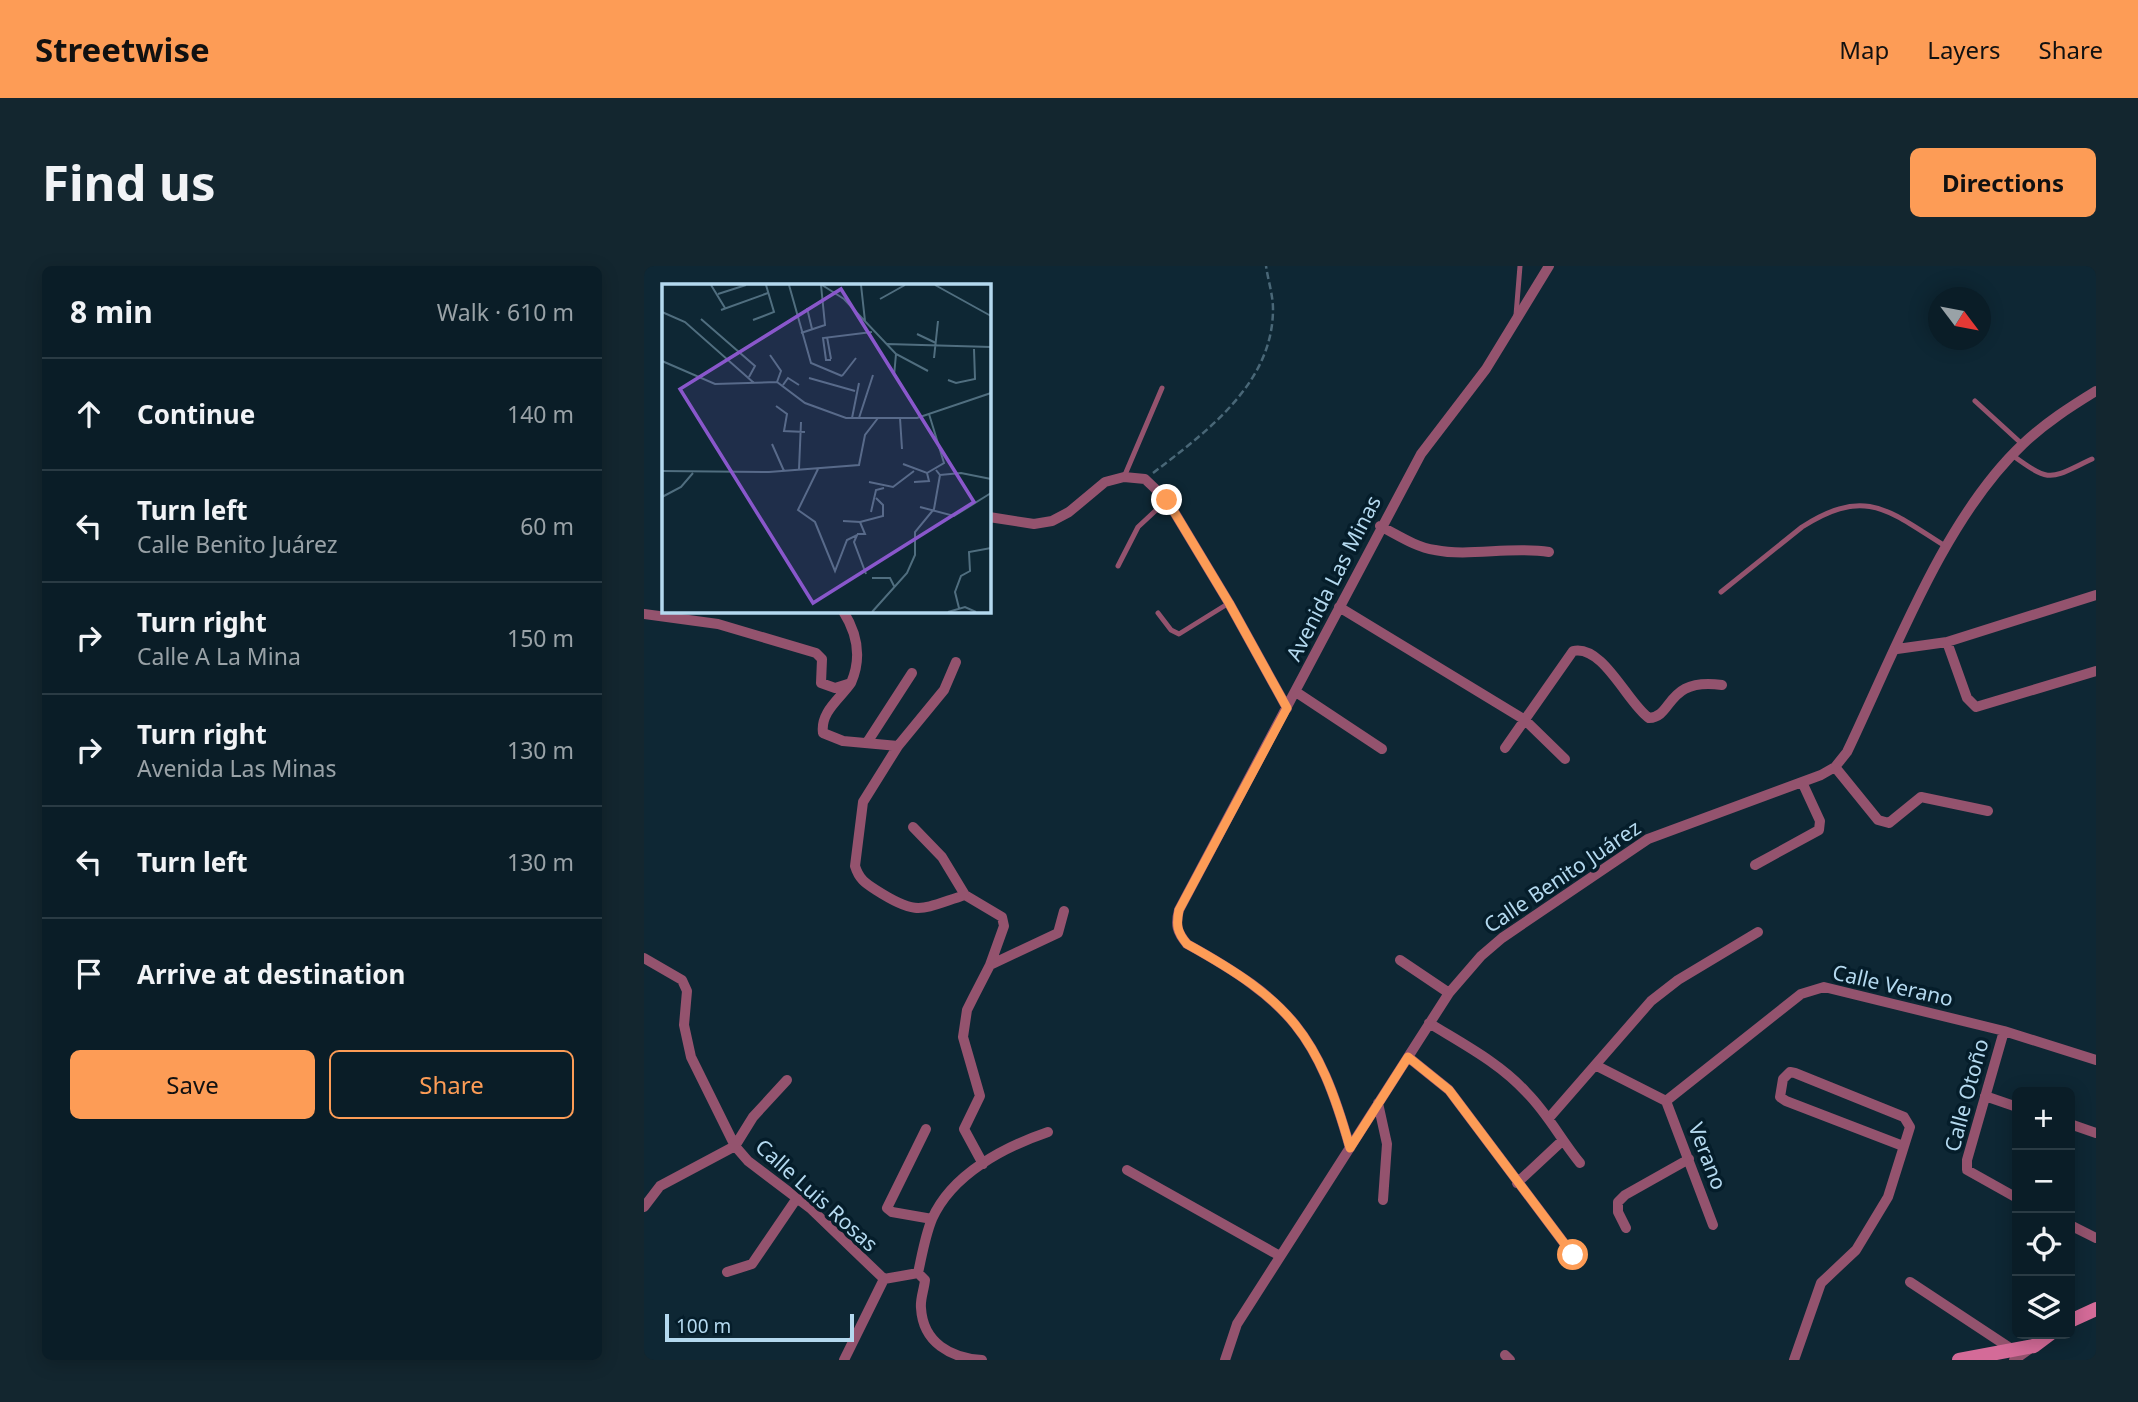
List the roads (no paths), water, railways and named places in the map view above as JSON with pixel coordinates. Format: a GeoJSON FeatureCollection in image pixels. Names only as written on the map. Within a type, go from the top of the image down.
{"type":"FeatureCollection","features":[{"type":"Feature","properties":{"kind":"street","name":"Avenida Las Minas"},"geometry":{"type":"LineString","coordinates":[[1350,1148],[1334,1092],[1303,1034],[1262,990],[1187,944],[1178,934],[1176,923],[1179,910],[1296,692],[1380,526],[1421,454],[1486,369],[1549,266]]}},
{"type":"Feature","properties":{"kind":"street"},"geometry":{"type":"LineString","coordinates":[[1988,811],[1921,797],[1889,823],[1878,820],[1835,767],[1847,752],[1945,546],[1978,497],[2022,444],[2068,408],[2096,391]]}},
{"type":"Feature","properties":{"kind":"street"},"geometry":{"type":"LineString","coordinates":[[990,517],[1034,524],[1052,521],[1069,512],[1105,482],[1124,477],[1145,479],[1167,500],[1229,603],[1287,708]]}},
{"type":"Feature","properties":{"kind":"street"},"geometry":{"type":"LineString","coordinates":[[1380,526],[1421,547],[1439,551],[1509,549],[1549,552]]}},
{"type":"Feature","properties":{"kind":"street"},"geometry":{"type":"LineString","coordinates":[[1897,649],[1947,642],[2096,595]]}},
{"type":"Feature","properties":{"kind":"street"},"geometry":{"type":"LineString","coordinates":[[1339,607],[1525,720],[1564,759]]}},
{"type":"Feature","properties":{"kind":"street"},"geometry":{"type":"LineString","coordinates":[[843,612],[857,645],[858,669],[851,683],[827,712],[822,723],[823,733],[843,741],[867,741],[898,746]]}},
{"type":"Feature","properties":{"kind":"street"},"geometry":{"type":"LineString","coordinates":[[644,614],[718,624],[816,653],[822,659],[821,683],[835,688],[851,683]]}},
{"type":"Feature","properties":{"kind":"street"},"geometry":{"type":"LineString","coordinates":[[1947,642],[1967,698],[1976,707],[2096,671]]}},
{"type":"Feature","properties":{"kind":"street"},"geometry":{"type":"LineString","coordinates":[[1505,748],[1568,655],[1579,650],[1608,670],[1649,718],[1659,715],[1678,690],[1691,684],[1722,685]]}},
{"type":"Feature","properties":{"kind":"street"},"geometry":{"type":"LineString","coordinates":[[956,662],[944,690],[898,746],[863,802],[855,866],[863,882],[909,910],[965,895]]}},
{"type":"Feature","properties":{"kind":"street"},"geometry":{"type":"LineString","coordinates":[[867,741],[912,673]]}},
{"type":"Feature","properties":{"kind":"street"},"geometry":{"type":"LineString","coordinates":[[1296,692],[1382,749]]}},
{"type":"Feature","properties":{"kind":"street","name":"Calle Benito Juárez"},"geometry":{"type":"LineString","coordinates":[[1225,1360],[1237,1324],[1280,1256],[1449,993],[1481,956],[1502,938],[1648,839],[1802,782],[1835,767]]}},
{"type":"Feature","properties":{"kind":"street"},"geometry":{"type":"LineString","coordinates":[[1755,865],[1819,830],[1820,821],[1802,782]]}},
{"type":"Feature","properties":{"kind":"street"},"geometry":{"type":"LineString","coordinates":[[914,827],[942,857],[965,895],[999,914],[1004,921],[990,965],[967,1010],[963,1037],[980,1096],[964,1129],[983,1164]]}},
{"type":"Feature","properties":{"kind":"street"},"geometry":{"type":"LineString","coordinates":[[990,965],[1058,933],[1064,911]]}},
{"type":"Feature","properties":{"kind":"street"},"geometry":{"type":"LineString","coordinates":[[1549,1118],[1651,1001],[1678,980],[1758,932]]}},
{"type":"Feature","properties":{"kind":"street","name":"Calle Luis Rosas"},"geometry":{"type":"LineString","coordinates":[[644,958],[682,980],[687,990],[684,1024],[691,1057],[735,1146],[748,1161],[797,1198],[884,1279]]}},
{"type":"Feature","properties":{"kind":"street"},"geometry":{"type":"LineString","coordinates":[[1400,960],[1449,993]]}},
{"type":"Feature","properties":{"kind":"street","name":"Calle Verano"},"geometry":{"type":"LineString","coordinates":[[1667,1101],[1812,988],[1838,989],[2004,1031],[2096,1060]]}},
{"type":"Feature","properties":{"kind":"street"},"geometry":{"type":"LineString","coordinates":[[1429,1023],[1513,1078],[1549,1118],[1562,1141],[1580,1163]]}},
{"type":"Feature","properties":{"kind":"street","name":"Calle Otoño"},"geometry":{"type":"LineString","coordinates":[[2004,1031],[1967,1170],[2012,1195]]}},
{"type":"Feature","properties":{"kind":"street"},"geometry":{"type":"LineString","coordinates":[[1408,1057],[1449,1090],[1573,1255]]}},
{"type":"Feature","properties":{"kind":"street"},"geometry":{"type":"LineString","coordinates":[[1597,1066],[1667,1101]]}},
{"type":"Feature","properties":{"kind":"street"},"geometry":{"type":"LineString","coordinates":[[1794,1360],[1821,1283],[1856,1250],[1884,1207],[1903,1146],[1909,1120],[1795,1073],[1790,1072],[1783,1079],[1780,1097],[1903,1146]]}},
{"type":"Feature","properties":{"kind":"street"},"geometry":{"type":"LineString","coordinates":[[644,1207],[660,1186],[735,1146],[753,1117],[787,1080]]}},
{"type":"Feature","properties":{"kind":"street"},"geometry":{"type":"LineString","coordinates":[[1985,1096],[2012,1105]]}},
{"type":"Feature","properties":{"kind":"street","name":"Verano"},"geometry":{"type":"LineString","coordinates":[[1667,1101],[1713,1225]]}},
{"type":"Feature","properties":{"kind":"street"},"geometry":{"type":"LineString","coordinates":[[1378,1103],[1387,1144],[1383,1200]]}},
{"type":"Feature","properties":{"kind":"street"},"geometry":{"type":"LineString","coordinates":[[2075,1127],[2096,1133]]}},
{"type":"Feature","properties":{"kind":"street"},"geometry":{"type":"LineString","coordinates":[[926,1129],[887,1208],[892,1212],[933,1219]]}},
{"type":"Feature","properties":{"kind":"street"},"geometry":{"type":"LineString","coordinates":[[918,1273],[933,1219],[962,1180],[1022,1141],[1048,1132]]}},
{"type":"Feature","properties":{"kind":"street"},"geometry":{"type":"LineString","coordinates":[[1517,1183],[1562,1141]]}},
{"type":"Feature","properties":{"kind":"street"},"geometry":{"type":"LineString","coordinates":[[1626,1228],[1618,1212],[1618,1202],[1625,1195],[1689,1159]]}},
{"type":"Feature","properties":{"kind":"street"},"geometry":{"type":"LineString","coordinates":[[1127,1170],[1280,1256]]}},
{"type":"Feature","properties":{"kind":"street"},"geometry":{"type":"LineString","coordinates":[[727,1272],[752,1264],[797,1198]]}},
{"type":"Feature","properties":{"kind":"street"},"geometry":{"type":"LineString","coordinates":[[2075,1228],[2096,1238]]}},
{"type":"Feature","properties":{"kind":"street"},"geometry":{"type":"LineString","coordinates":[[844,1360],[884,1279],[918,1273]]}},
{"type":"Feature","properties":{"kind":"street"},"geometry":{"type":"LineString","coordinates":[[918,1273],[925,1280],[920,1304],[922,1321],[930,1337],[943,1350],[957,1357],[982,1360]]}},
{"type":"Feature","properties":{"kind":"street"},"geometry":{"type":"LineString","coordinates":[[1910,1282],[2013,1355]]}},
{"type":"Feature","properties":{"kind":"street"},"geometry":{"type":"LineString","coordinates":[[2075,1318],[2096,1308]]}},
{"type":"Feature","properties":{"kind":"street"},"geometry":{"type":"LineString","coordinates":[[1959,1360],[2013,1355],[2043,1339]]}},
{"type":"Feature","properties":{"kind":"lane"},"geometry":{"type":"LineString","coordinates":[[1515,325],[1520,266]]}},
{"type":"Feature","properties":{"kind":"lane"},"geometry":{"type":"LineString","coordinates":[[1124,477],[1162,388]]}},
{"type":"Feature","properties":{"kind":"lane"},"geometry":{"type":"LineString","coordinates":[[1975,401],[2022,444]]}},
{"type":"Feature","properties":{"kind":"lane"},"geometry":{"type":"LineString","coordinates":[[2012,455],[2038,474],[2051,477],[2092,459]]}},
{"type":"Feature","properties":{"kind":"lane"},"geometry":{"type":"LineString","coordinates":[[1118,566],[1138,527],[1167,500]]}},
{"type":"Feature","properties":{"kind":"lane"},"geometry":{"type":"LineString","coordinates":[[1721,592],[1802,527],[1816,518],[1852,506],[1867,504],[1881,508],[1945,546]]}},
{"type":"Feature","properties":{"kind":"lane"},"geometry":{"type":"LineString","coordinates":[[1158,613],[1171,630],[1179,634],[1229,603]]}}]}
